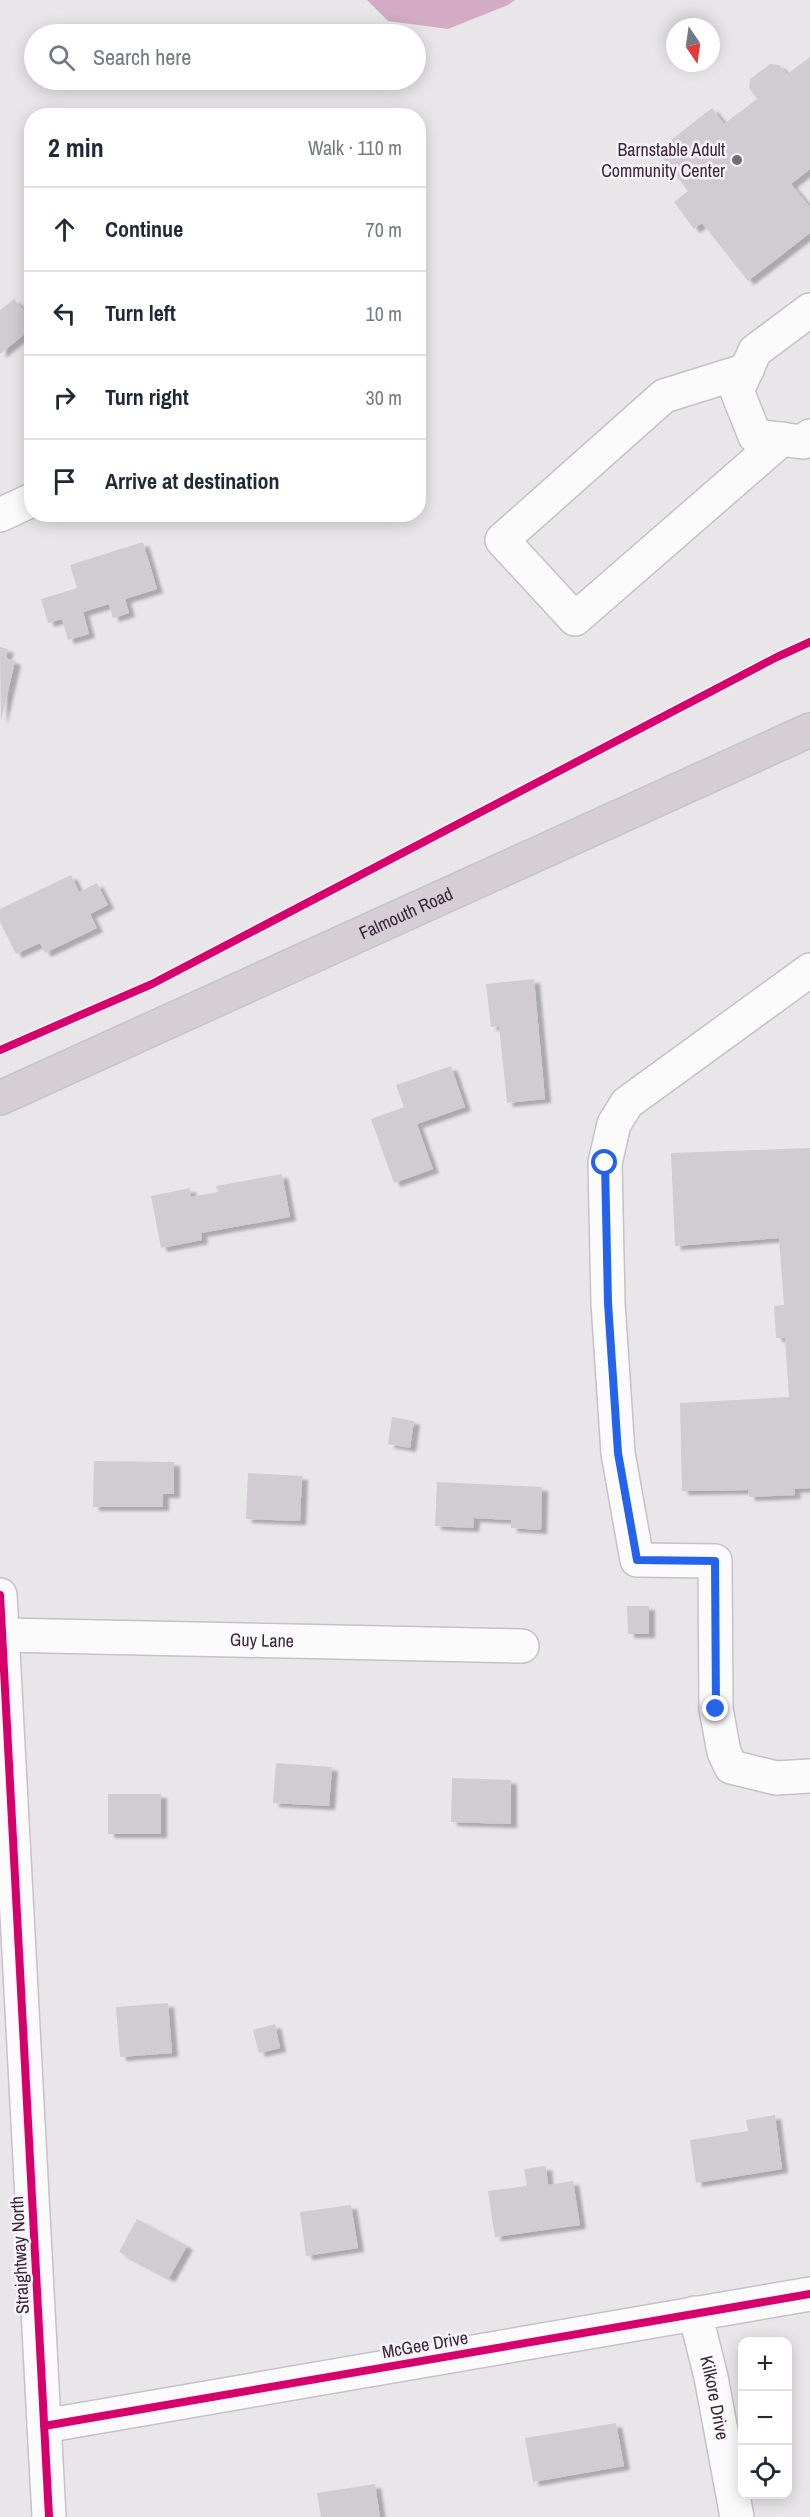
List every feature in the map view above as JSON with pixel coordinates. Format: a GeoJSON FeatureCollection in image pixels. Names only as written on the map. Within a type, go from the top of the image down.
{"type":"FeatureCollection","features":[{"type":"Feature","properties":{"kind":"main road","name":"Falmouth Road"},"geometry":{"type":"LineString","coordinates":[[0,1098],[810,730]]}},
{"type":"Feature","properties":{"kind":"street"},"geometry":{"type":"LineString","coordinates":[[796,438],[755,436],[737,391],[755,351],[810,310]]}},
{"type":"Feature","properties":{"kind":"street"},"geometry":{"type":"LineString","coordinates":[[747,370],[663,396],[502,540],[575,619],[796,438]]}},
{"type":"Feature","properties":{"kind":"street"},"geometry":{"type":"LineString","coordinates":[[0,515],[24,504]]}},
{"type":"Feature","properties":{"kind":"street"},"geometry":{"type":"LineString","coordinates":[[810,970],[627,1103],[614,1124],[605,1163],[608,1303],[618,1453],[637,1560],[715,1561],[716,1709],[724,1752],[731,1767],[776,1778],[810,1776]]}},
{"type":"Feature","properties":{"kind":"street","name":"Straightway North"},"geometry":{"type":"LineString","coordinates":[[0,1595],[49,2517]]}},
{"type":"Feature","properties":{"kind":"street","name":"Guy Lane"},"geometry":{"type":"LineString","coordinates":[[2,1635],[522,1646]]}},
{"type":"Feature","properties":{"kind":"street","name":"McGee Drive"},"geometry":{"type":"LineString","coordinates":[[44,2426],[810,2294]]}},
{"type":"Feature","properties":{"kind":"street","name":"Kilkore Drive"},"geometry":{"type":"LineString","coordinates":[[696,2313],[711,2377],[737,2517]]}},
{"type":"Feature","properties":{"kind":"shaded area"},"geometry":{"type":"Polygon","coordinates":[[[367,0],[515,0],[508,5],[448,29],[426,26],[426,24],[388,21],[367,0]]]}},
{"type":"Feature","properties":{"kind":"building","name":"Barnstable Adult Community Center"},"geometry":{"type":"Polygon","coordinates":[[[810,57],[810,169],[791,184],[810,207],[810,233],[748,281],[702,223],[694,229],[674,202],[688,191],[657,151],[712,108],[724,124],[757,99],[749,88],[750,79],[770,64],[779,65],[787,74],[810,57]]]}},
{"type":"Feature","properties":{"kind":"building"},"geometry":{"type":"Polygon","coordinates":[[[14,299],[24,311],[24,334],[0,354],[0,310],[14,299]]]}},
{"type":"Feature","properties":{"kind":"building"},"geometry":{"type":"Polygon","coordinates":[[[143,542],[157,589],[125,599],[129,613],[113,618],[109,604],[83,612],[89,634],[68,640],[62,619],[48,623],[41,599],[77,588],[70,565],[143,542]]]}},
{"type":"Feature","properties":{"kind":"building"},"geometry":{"type":"Polygon","coordinates":[[[0,647],[8,649],[5,658],[15,661],[1,721],[0,647]]]}},
{"type":"Feature","properties":{"kind":"building"},"geometry":{"type":"Polygon","coordinates":[[[71,875],[79,892],[97,883],[108,905],[90,914],[97,928],[45,953],[40,943],[16,954],[0,922],[0,909],[71,875]]]}},
{"type":"Feature","properties":{"kind":"building"},"geometry":{"type":"Polygon","coordinates":[[[534,979],[545,1099],[507,1103],[499,1026],[491,1027],[486,984],[534,979]]]}},
{"type":"Feature","properties":{"kind":"building"},"geometry":{"type":"Polygon","coordinates":[[[451,1066],[465,1107],[417,1124],[433,1169],[394,1183],[371,1119],[404,1107],[396,1085],[451,1066]]]}},
{"type":"Feature","properties":{"kind":"building"},"geometry":{"type":"Polygon","coordinates":[[[810,1148],[810,1488],[794,1489],[795,1495],[749,1497],[748,1490],[682,1491],[680,1403],[789,1397],[785,1338],[776,1338],[774,1306],[784,1305],[779,1238],[675,1246],[671,1153],[810,1148]]]}},
{"type":"Feature","properties":{"kind":"building"},"geometry":{"type":"Polygon","coordinates":[[[282,1174],[290,1217],[201,1233],[202,1240],[161,1248],[151,1196],[190,1188],[191,1197],[218,1192],[216,1186],[282,1174]]]}},
{"type":"Feature","properties":{"kind":"building"},"geometry":{"type":"Polygon","coordinates":[[[392,1417],[414,1421],[410,1448],[388,1444],[392,1417]]]}},
{"type":"Feature","properties":{"kind":"building"},"geometry":{"type":"Polygon","coordinates":[[[94,1461],[174,1462],[174,1494],[163,1494],[163,1507],[93,1507],[94,1461]]]}},
{"type":"Feature","properties":{"kind":"building"},"geometry":{"type":"Polygon","coordinates":[[[248,1473],[302,1476],[300,1521],[246,1519],[248,1473]]]}},
{"type":"Feature","properties":{"kind":"building"},"geometry":{"type":"Polygon","coordinates":[[[437,1482],[542,1487],[541,1530],[511,1528],[511,1520],[474,1518],[473,1528],[435,1526],[437,1482]]]}},
{"type":"Feature","properties":{"kind":"building"},"geometry":{"type":"Polygon","coordinates":[[[627,1606],[649,1606],[649,1634],[628,1634],[627,1606]]]}},
{"type":"Feature","properties":{"kind":"building"},"geometry":{"type":"Polygon","coordinates":[[[276,1763],[332,1767],[329,1806],[273,1803],[276,1763]]]}},
{"type":"Feature","properties":{"kind":"building"},"geometry":{"type":"Polygon","coordinates":[[[452,1778],[511,1780],[511,1824],[451,1822],[452,1778]]]}},
{"type":"Feature","properties":{"kind":"building"},"geometry":{"type":"Polygon","coordinates":[[[108,1794],[161,1794],[161,1834],[108,1834],[108,1794]]]}},
{"type":"Feature","properties":{"kind":"building"},"geometry":{"type":"Polygon","coordinates":[[[168,2003],[172,2053],[120,2057],[116,2007],[168,2003]]]}},
{"type":"Feature","properties":{"kind":"building"},"geometry":{"type":"Polygon","coordinates":[[[275,2024],[280,2048],[259,2053],[253,2030],[275,2024]]]}},
{"type":"Feature","properties":{"kind":"building"},"geometry":{"type":"Polygon","coordinates":[[[775,2115],[782,2169],[696,2183],[690,2140],[748,2131],[746,2120],[775,2115]]]}},
{"type":"Feature","properties":{"kind":"building"},"geometry":{"type":"Polygon","coordinates":[[[546,2166],[548,2185],[573,2181],[580,2225],[495,2237],[488,2191],[527,2186],[524,2169],[546,2166]]]}},
{"type":"Feature","properties":{"kind":"building"},"geometry":{"type":"Polygon","coordinates":[[[351,2205],[358,2248],[306,2256],[300,2212],[351,2205]]]}},
{"type":"Feature","properties":{"kind":"building"},"geometry":{"type":"Polygon","coordinates":[[[137,2219],[187,2246],[169,2278],[119,2252],[137,2219]]]}},
{"type":"Feature","properties":{"kind":"building"},"geometry":{"type":"Polygon","coordinates":[[[616,2423],[624,2466],[533,2482],[525,2438],[616,2423]]]}},
{"type":"Feature","properties":{"kind":"building"},"geometry":{"type":"Polygon","coordinates":[[[375,2484],[380,2517],[321,2517],[317,2493],[375,2484]]]}},
{"type":"Feature","properties":{"kind":"cycle path"},"geometry":{"type":"LineString","coordinates":[[0,1050],[152,984],[777,657],[810,642]]}},
{"type":"Feature","properties":{"kind":"cycle path"},"geometry":{"type":"LineString","coordinates":[[0,1595],[49,2517]]}},
{"type":"Feature","properties":{"kind":"cycle path"},"geometry":{"type":"LineString","coordinates":[[44,2426],[810,2294]]}},
{"type":"Feature","properties":{"kind":"place","name":"Barnstable Adult Community Center"},"geometry":{"type":"Point","coordinates":[737,160]}},
{"type":"Feature","properties":{"kind":"route"},"geometry":{"type":"LineString","coordinates":[[605,1163],[608,1303],[618,1453],[637,1560],[715,1561],[716,1709]]}}]}
